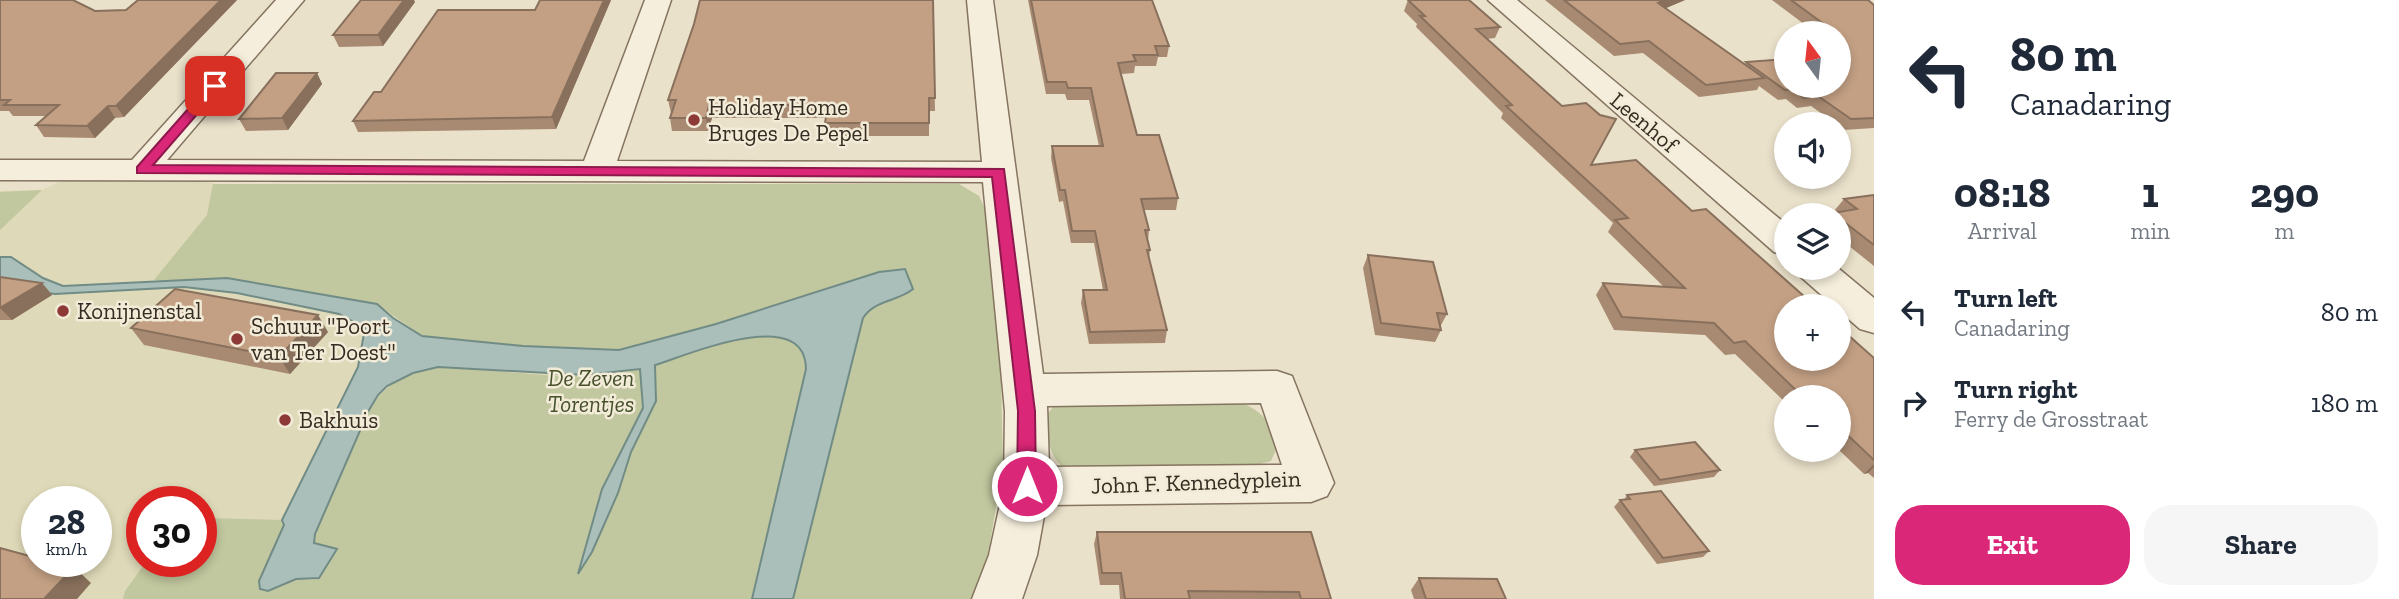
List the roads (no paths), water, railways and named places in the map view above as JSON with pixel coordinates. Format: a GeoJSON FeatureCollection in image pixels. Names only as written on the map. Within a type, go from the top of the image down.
{"type":"FeatureCollection","features":[{"type":"Feature","properties":{"kind":"street"},"geometry":{"type":"LineString","coordinates":[[141,170],[291,0]]}},
{"type":"Feature","properties":{"kind":"street"},"geometry":{"type":"LineString","coordinates":[[597,172],[659,0]]}},
{"type":"Feature","properties":{"kind":"street"},"geometry":{"type":"LineString","coordinates":[[980,0],[1024,390],[1027,486],[1013,555],[998,599]]}},
{"type":"Feature","properties":{"kind":"street","name":"Leenhof"},"geometry":{"type":"LineString","coordinates":[[1501,0],[1774,233]]}},
{"type":"Feature","properties":{"kind":"street"},"geometry":{"type":"LineString","coordinates":[[0,170],[999,172]]}},
{"type":"Feature","properties":{"kind":"street"},"geometry":{"type":"LineString","coordinates":[[1828,280],[1874,319]]}},
{"type":"Feature","properties":{"kind":"street","name":"John F. Kennedyplein"},"geometry":{"type":"LineString","coordinates":[[1024,390],[1278,387],[1311,483],[1027,486]]}},
{"type":"Feature","properties":{"kind":"water"},"geometry":{"type":"Polygon","coordinates":[[[0,257],[11,257],[43,278],[63,286],[227,278],[377,304],[393,318],[422,336],[523,346],[619,350],[716,324],[879,272],[905,269],[913,289],[879,304],[863,318],[793,599],[752,599],[806,369],[801,350],[787,340],[766,337],[717,345],[655,365],[656,401],[631,452],[618,493],[592,552],[578,574],[602,489],[643,408],[640,369],[584,375],[438,367],[413,373],[387,386],[369,410],[315,534],[314,543],[337,549],[319,578],[296,579],[268,591],[260,589],[259,581],[284,525],[282,520],[358,367],[365,328],[339,314],[237,293],[184,287],[55,294],[0,286],[0,257]]]}},
{"type":"Feature","properties":{"kind":"place","name":"Holiday Home Bruges De Pepel"},"geometry":{"type":"Point","coordinates":[694,120]}},
{"type":"Feature","properties":{"kind":"place","name":"Konijnenstal"},"geometry":{"type":"Point","coordinates":[63,311]}},
{"type":"Feature","properties":{"kind":"place","name":"Schuur \"Poort van Ter Doest\""},"geometry":{"type":"Point","coordinates":[237,339]}},
{"type":"Feature","properties":{"kind":"place","name":"Bakhuis"},"geometry":{"type":"Point","coordinates":[285,420]}},
{"type":"Feature","properties":{"kind":"park label","name":"De Zeven Torentjes"},"geometry":{"type":"Point","coordinates":[591,391]}}]}
